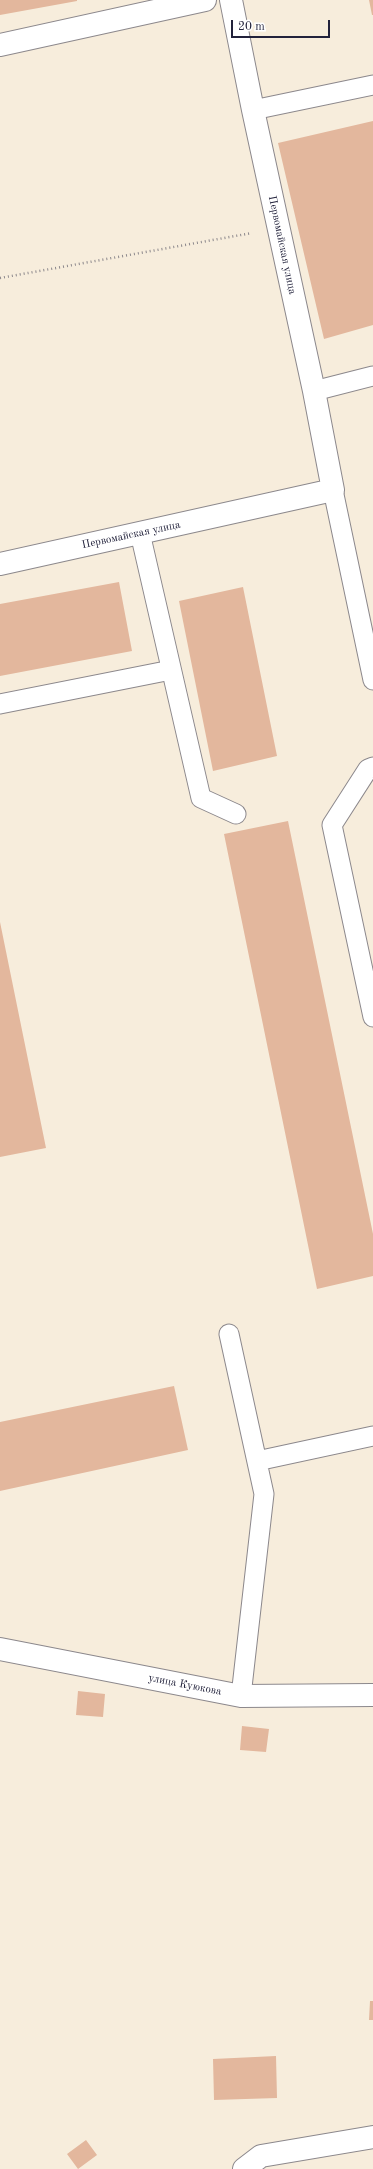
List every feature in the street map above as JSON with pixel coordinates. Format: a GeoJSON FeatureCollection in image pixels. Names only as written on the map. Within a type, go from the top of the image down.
{"type":"FeatureCollection","features":[{"type":"Feature","properties":{"kind":"street"},"geometry":{"type":"LineString","coordinates":[[0,46],[205,0]]}},
{"type":"Feature","properties":{"kind":"street","name":"Первомайская улица"},"geometry":{"type":"LineString","coordinates":[[0,564],[333,490],[314,390],[252,110],[231,0]]}},
{"type":"Feature","properties":{"kind":"street","name":"улица Куюкова"},"geometry":{"type":"LineString","coordinates":[[0,1649],[241,1696],[373,1695]]}},
{"type":"Feature","properties":{"kind":"street"},"geometry":{"type":"LineString","coordinates":[[244,2169],[261,2156],[373,2137]]}},
{"type":"Feature","properties":{"kind":"lane"},"geometry":{"type":"LineString","coordinates":[[252,110],[373,85]]}},
{"type":"Feature","properties":{"kind":"lane"},"geometry":{"type":"LineString","coordinates":[[314,390],[373,376]]}},
{"type":"Feature","properties":{"kind":"lane","name":"Первомайская улица"},"geometry":{"type":"LineString","coordinates":[[333,490],[373,680]]}},
{"type":"Feature","properties":{"kind":"lane"},"geometry":{"type":"LineString","coordinates":[[140,533],[201,798],[236,814]]}},
{"type":"Feature","properties":{"kind":"lane"},"geometry":{"type":"LineString","coordinates":[[0,704],[171,670]]}},
{"type":"Feature","properties":{"kind":"lane"},"geometry":{"type":"LineString","coordinates":[[373,767],[368,769],[332,825],[373,1016]]}},
{"type":"Feature","properties":{"kind":"lane"},"geometry":{"type":"LineString","coordinates":[[229,1334],[264,1494],[241,1696]]}},
{"type":"Feature","properties":{"kind":"lane"},"geometry":{"type":"LineString","coordinates":[[257,1462],[373,1436]]}},
{"type":"Feature","properties":{"kind":"path"},"geometry":{"type":"LineString","coordinates":[[0,278],[278,228]]}},
{"type":"Feature","properties":{"kind":"building"},"geometry":{"type":"Polygon","coordinates":[[[0,0],[77,0],[77,1],[0,15],[0,0]]]}},
{"type":"Feature","properties":{"kind":"building"},"geometry":{"type":"Polygon","coordinates":[[[369,0],[373,0],[373,15],[372,15],[369,0]]]}},
{"type":"Feature","properties":{"kind":"building"},"geometry":{"type":"Polygon","coordinates":[[[373,121],[373,325],[324,339],[278,143],[373,121]]]}},
{"type":"Feature","properties":{"kind":"building"},"geometry":{"type":"Polygon","coordinates":[[[119,582],[132,651],[0,676],[0,604],[119,582]]]}},
{"type":"Feature","properties":{"kind":"building"},"geometry":{"type":"Polygon","coordinates":[[[243,587],[277,756],[213,771],[179,601],[243,587]]]}},
{"type":"Feature","properties":{"kind":"building"},"geometry":{"type":"Polygon","coordinates":[[[288,821],[373,1234],[373,1276],[317,1289],[224,834],[288,821]]]}},
{"type":"Feature","properties":{"kind":"building"},"geometry":{"type":"Polygon","coordinates":[[[0,922],[46,1148],[0,1157],[0,922]]]}},
{"type":"Feature","properties":{"kind":"building"},"geometry":{"type":"Polygon","coordinates":[[[174,1386],[188,1450],[0,1491],[0,1422],[174,1386]]]}},
{"type":"Feature","properties":{"kind":"building"},"geometry":{"type":"Polygon","coordinates":[[[78,1691],[105,1694],[103,1717],[76,1715],[78,1691]]]}},
{"type":"Feature","properties":{"kind":"building"},"geometry":{"type":"Polygon","coordinates":[[[242,1726],[269,1729],[266,1752],[240,1750],[242,1726]]]}},
{"type":"Feature","properties":{"kind":"building"},"geometry":{"type":"Polygon","coordinates":[[[370,2001],[373,2001],[373,2020],[369,2020],[370,2001]]]}},
{"type":"Feature","properties":{"kind":"building"},"geometry":{"type":"Polygon","coordinates":[[[276,2056],[277,2098],[214,2100],[213,2059],[276,2056]]]}},
{"type":"Feature","properties":{"kind":"building"},"geometry":{"type":"Polygon","coordinates":[[[86,2140],[97,2155],[78,2169],[67,2154],[86,2140]]]}}]}
